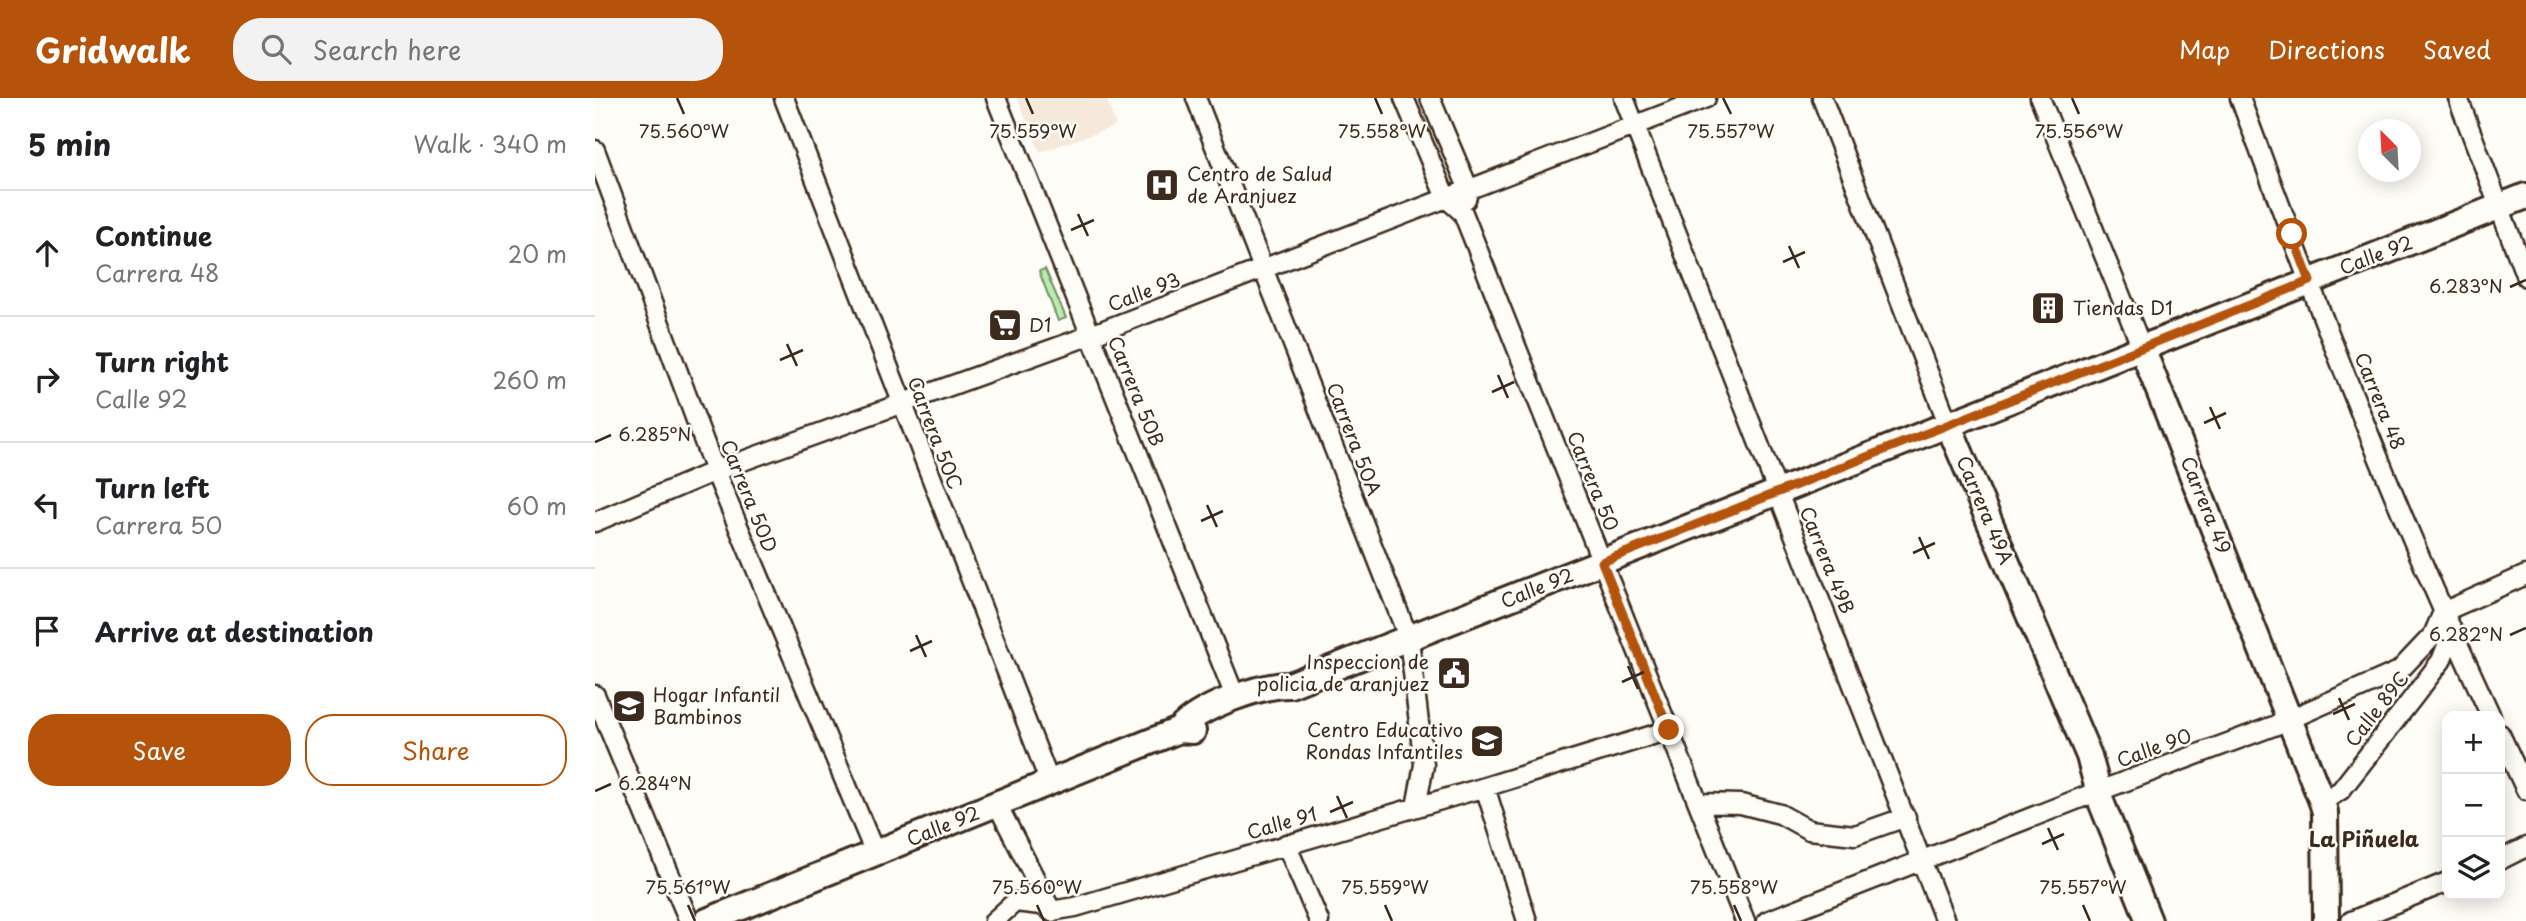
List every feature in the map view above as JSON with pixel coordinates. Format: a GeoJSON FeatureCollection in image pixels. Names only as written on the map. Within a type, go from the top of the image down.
{"type":"FeatureCollection","features":[{"type":"Feature","properties":{"kind":"street","name":"Carrera 50C"},"geometry":{"type":"LineString","coordinates":[[784,98],[1050,783]]}},
{"type":"Feature","properties":{"kind":"street","name":"Carrera 50B"},"geometry":{"type":"LineString","coordinates":[[996,98],[1236,699]]}},
{"type":"Feature","properties":{"kind":"street","name":"Carrera 50A"},"geometry":{"type":"LineString","coordinates":[[1196,98],[1409,639],[1424,765],[1416,807]]}},
{"type":"Feature","properties":{"kind":"street","name":"Carrera 50"},"geometry":{"type":"LineString","coordinates":[[1404,98],[1446,198],[1463,213],[1745,921]]}},
{"type":"Feature","properties":{"kind":"street"},"geometry":{"type":"LineString","coordinates":[[1430,98],[1469,190],[1463,213]]}},
{"type":"Feature","properties":{"kind":"street","name":"Carrera 49B"},"geometry":{"type":"LineString","coordinates":[[1624,98],[1945,921]]}},
{"type":"Feature","properties":{"kind":"street","name":"Calle 93"},"geometry":{"type":"LineString","coordinates":[[595,522],[715,471],[1091,335],[1706,98]]}},
{"type":"Feature","properties":{"kind":"street","name":"Carrera 49A"},"geometry":{"type":"LineString","coordinates":[[1822,98],[1949,426],[2089,756],[2099,791],[2149,921]]}},
{"type":"Feature","properties":{"kind":"street","name":"Carrera 49"},"geometry":{"type":"LineString","coordinates":[[2040,98],[2322,802],[2325,812],[2326,921]]}},
{"type":"Feature","properties":{"kind":"street","name":"Carrera 48"},"geometry":{"type":"LineString","coordinates":[[2240,98],[2310,281],[2452,633],[2489,711]]}},
{"type":"Feature","properties":{"kind":"street"},"geometry":{"type":"LineString","coordinates":[[2458,98],[2526,277]]}},
{"type":"Feature","properties":{"kind":"street","name":"Carrera 50D"},"geometry":{"type":"LineString","coordinates":[[595,150],[715,471],[875,853]]}},
{"type":"Feature","properties":{"kind":"street","name":"Calle 92"},"geometry":{"type":"LineString","coordinates":[[708,921],[1179,730],[1189,718],[1269,685],[1290,685],[1409,639],[2526,197]]}},
{"type":"Feature","properties":{"kind":"street"},"geometry":{"type":"LineString","coordinates":[[2444,612],[2526,575]]}},
{"type":"Feature","properties":{"kind":"street","name":"Calle 90"},"geometry":{"type":"LineString","coordinates":[[1767,921],[2290,719],[2399,671],[2433,635],[2444,612]]}},
{"type":"Feature","properties":{"kind":"street","name":"Calle 89C"},"geometry":{"type":"LineString","coordinates":[[2322,802],[2341,790],[2412,699],[2441,661],[2452,633]]}},
{"type":"Feature","properties":{"kind":"street","name":"Calle 92"},"geometry":{"type":"LineString","coordinates":[[1179,730],[1195,732],[1275,699],[1290,685]]}},
{"type":"Feature","properties":{"kind":"street"},"geometry":{"type":"LineString","coordinates":[[595,695],[688,921]]}},
{"type":"Feature","properties":{"kind":"street","name":"Calle 91"},"geometry":{"type":"LineString","coordinates":[[994,921],[1015,902],[1041,905],[1055,916],[1075,907],[1669,730]]}},
{"type":"Feature","properties":{"kind":"street"},"geometry":{"type":"LineString","coordinates":[[2505,745],[2526,790]]}},
{"type":"Feature","properties":{"kind":"street"},"geometry":{"type":"LineString","coordinates":[[1485,787],[1527,921]]}},
{"type":"Feature","properties":{"kind":"street"},"geometry":{"type":"LineString","coordinates":[[1700,803],[1741,804],[1780,814],[1809,830],[1855,835],[1906,817]]}},
{"type":"Feature","properties":{"kind":"street"},"geometry":{"type":"LineString","coordinates":[[997,804],[1055,916]]}},
{"type":"Feature","properties":{"kind":"street"},"geometry":{"type":"LineString","coordinates":[[1286,844],[1319,921]]}},
{"type":"Feature","properties":{"kind":"street"},"geometry":{"type":"LineString","coordinates":[[2505,858],[2526,847]]}},
{"type":"Feature","properties":{"kind":"street"},"geometry":{"type":"LineString","coordinates":[[2351,921],[2442,884]]}},
{"type":"Feature","properties":{"kind":"shaded area"},"geometry":{"type":"Polygon","coordinates":[[[1017,98],[1106,98],[1116,126],[1040,152],[1017,98]]]}},
{"type":"Feature","properties":{"kind":"green space"},"geometry":{"type":"Polygon","coordinates":[[[1045,269],[1066,318],[1058,321],[1039,271],[1045,269]]]}},
{"type":"Feature","properties":{"kind":"place","name":"Centro de Salud de Aranjuez"},"geometry":{"type":"Point","coordinates":[1162,185]}},
{"type":"Feature","properties":{"kind":"place","name":"Tiendas D1"},"geometry":{"type":"Point","coordinates":[2048,308]}},
{"type":"Feature","properties":{"kind":"place","name":"D1"},"geometry":{"type":"Point","coordinates":[1005,325]}},
{"type":"Feature","properties":{"kind":"place","name":"Inspeccion de policia de aranjuez"},"geometry":{"type":"Point","coordinates":[1454,673]}},
{"type":"Feature","properties":{"kind":"place","name":"Hogar Infantil Bambinos"},"geometry":{"type":"Point","coordinates":[629,706]}},
{"type":"Feature","properties":{"kind":"place","name":"Centro Educativo Rondas Infantiles"},"geometry":{"type":"Point","coordinates":[1487,741]}},
{"type":"Feature","properties":{"kind":"district","name":"La Piñuela"},"geometry":{"type":"Point","coordinates":[2364,840]}},
{"type":"Feature","properties":{"kind":"route"},"geometry":{"type":"LineString","coordinates":[[1669,730],[1602,562],[2310,281],[2292,234]]}}]}
